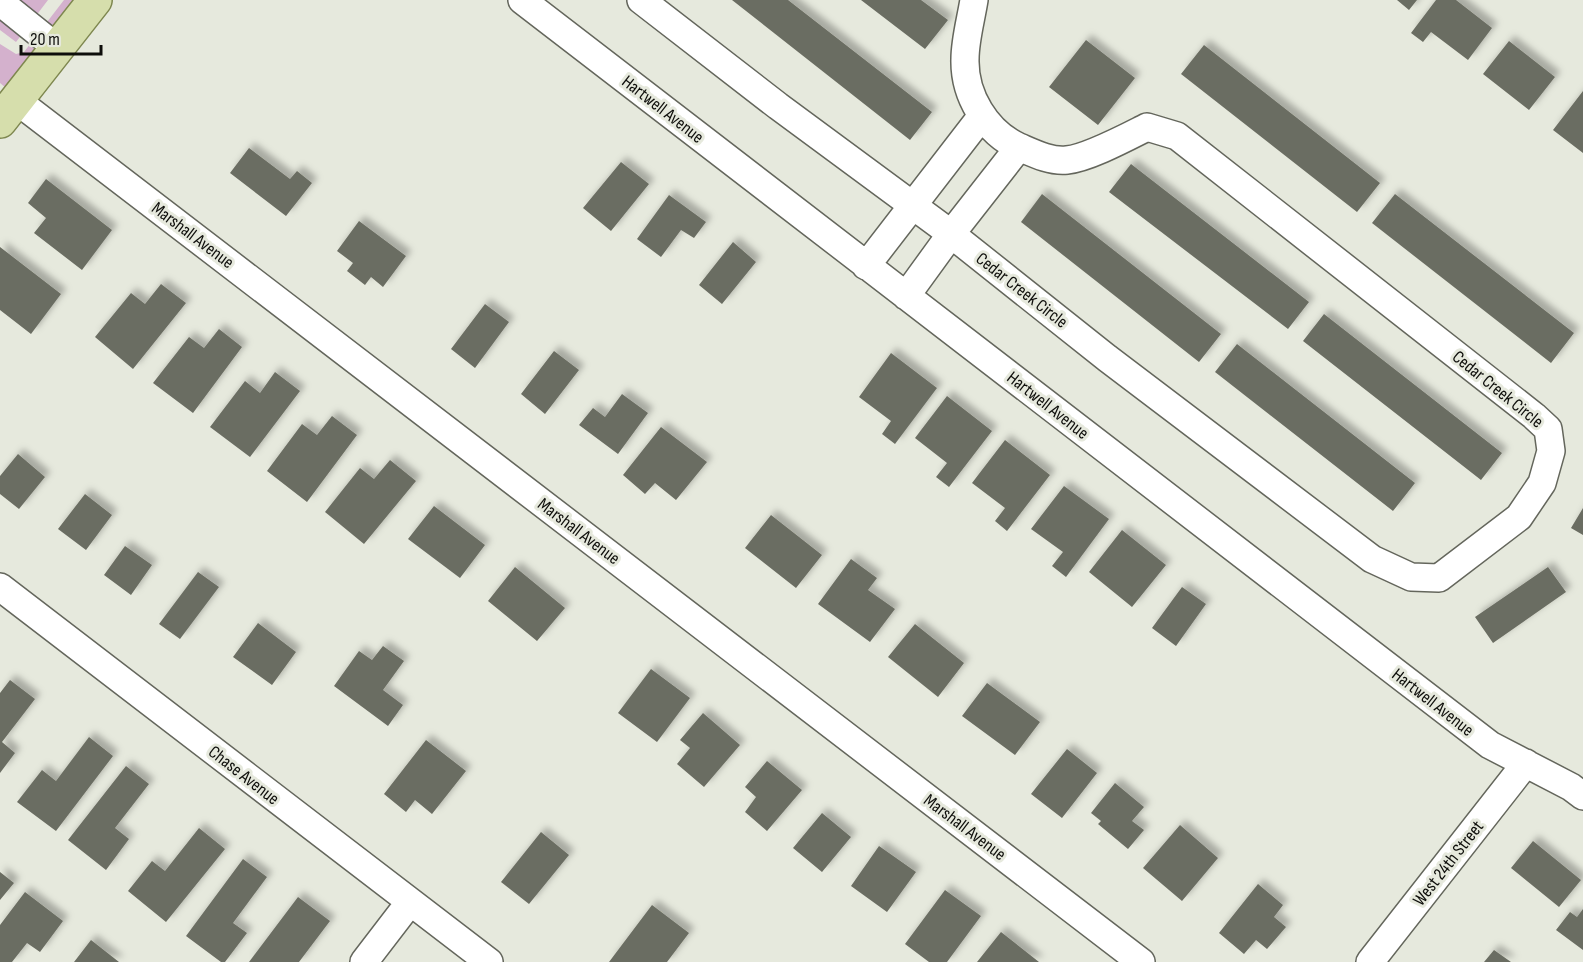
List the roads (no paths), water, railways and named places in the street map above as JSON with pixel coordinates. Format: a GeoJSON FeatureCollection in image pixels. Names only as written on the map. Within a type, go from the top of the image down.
{"type":"FeatureCollection","features":[{"type":"Feature","properties":{"kind":"main road"},"geometry":{"type":"LineString","coordinates":[[8,110],[95,0]]}},
{"type":"Feature","properties":{"kind":"street","name":"Hartwell Avenue"},"geometry":{"type":"LineString","coordinates":[[522,0],[1490,745],[1571,787],[1583,796]]}},
{"type":"Feature","properties":{"kind":"street","name":"Cedar Creek Circle"},"geometry":{"type":"LineString","coordinates":[[641,0],[778,106],[951,234],[1107,357],[1372,559],[1411,577],[1439,578],[1519,518],[1542,483],[1551,451],[1548,429],[1525,408],[1178,136],[1147,128],[1098,150],[1067,160],[1037,155],[1011,143],[981,117],[970,90],[964,59],[974,0]]}},
{"type":"Feature","properties":{"kind":"street"},"geometry":{"type":"LineString","coordinates":[[0,2],[56,47]]}},
{"type":"Feature","properties":{"kind":"street","name":"Marshall Avenue"},"geometry":{"type":"LineString","coordinates":[[8,110],[1141,962]]}},
{"type":"Feature","properties":{"kind":"street"},"geometry":{"type":"LineString","coordinates":[[867,266],[981,117]]}},
{"type":"Feature","properties":{"kind":"street"},"geometry":{"type":"LineString","coordinates":[[906,296],[1019,147]]}},
{"type":"Feature","properties":{"kind":"street","name":"Chase Avenue"},"geometry":{"type":"LineString","coordinates":[[0,587],[489,962]]}},
{"type":"Feature","properties":{"kind":"street","name":"West 24th Street"},"geometry":{"type":"LineString","coordinates":[[1370,962],[1526,763]]}},
{"type":"Feature","properties":{"kind":"street"},"geometry":{"type":"LineString","coordinates":[[364,962],[410,902]]}}]}
